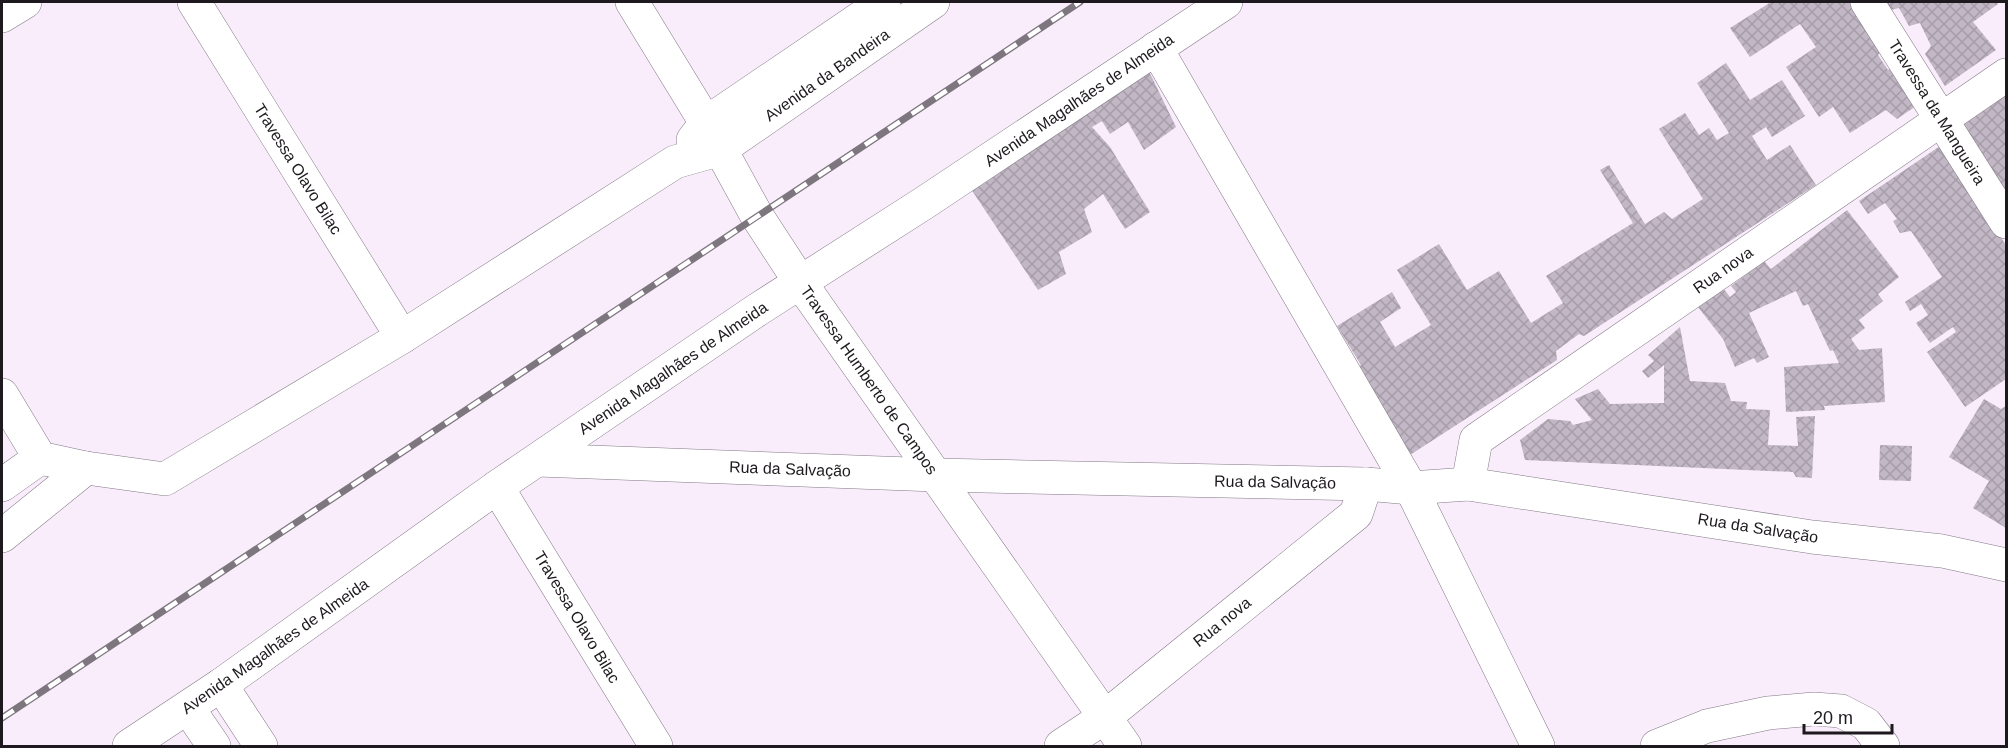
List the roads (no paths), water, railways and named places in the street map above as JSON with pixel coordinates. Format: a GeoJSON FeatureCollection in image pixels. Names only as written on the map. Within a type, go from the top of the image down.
{"type":"FeatureCollection","features":[{"type":"Feature","properties":{"kind":"street"},"geometry":{"type":"LineString","coordinates":[[2,16],[25,2]]}},
{"type":"Feature","properties":{"kind":"street","name":"Travessa Olavo Bilac"},"geometry":{"type":"LineString","coordinates":[[194,2],[402,337]]}},
{"type":"Feature","properties":{"kind":"street","name":"Travessa Humberto de Campos"},"geometry":{"type":"LineString","coordinates":[[632,2],[714,136],[757,216],[800,282],[1125,747]]}},
{"type":"Feature","properties":{"kind":"street","name":"Avenida da Bandeira"},"geometry":{"type":"LineString","coordinates":[[714,136],[884,2]]}},
{"type":"Feature","properties":{"kind":"street","name":"Avenida da Bandeira"},"geometry":{"type":"LineString","coordinates":[[714,136],[933,2]]}},
{"type":"Feature","properties":{"kind":"street","name":"Avenida Magalhães de Almeida"},"geometry":{"type":"LineString","coordinates":[[129,747],[221,685],[497,487],[800,282],[924,203],[1226,2]]}},
{"type":"Feature","properties":{"kind":"street","name":"Travessa da Mangueira"},"geometry":{"type":"LineString","coordinates":[[1867,2],[2007,222]]}},
{"type":"Feature","properties":{"kind":"street"},"geometry":{"type":"LineString","coordinates":[[1156,48],[1411,488],[1538,747]]}},
{"type":"Feature","properties":{"kind":"street","name":"Rua nova"},"geometry":{"type":"LineString","coordinates":[[1468,484],[1476,440],[2007,75]]}},
{"type":"Feature","properties":{"kind":"street"},"geometry":{"type":"LineString","coordinates":[[2,395],[40,458],[86,468],[165,479],[402,337],[714,136]]}},
{"type":"Feature","properties":{"kind":"street"},"geometry":{"type":"LineString","coordinates":[[2,485],[40,458]]}},
{"type":"Feature","properties":{"kind":"street","name":"Rua da Salvação"},"geometry":{"type":"LineString","coordinates":[[538,460],[936,475],[1366,484],[1411,488],[1468,484],[1812,537],[1942,551],[2007,565]]}},
{"type":"Feature","properties":{"kind":"street"},"geometry":{"type":"LineString","coordinates":[[2,536],[86,468]]}},
{"type":"Feature","properties":{"kind":"street","name":"Rua nova"},"geometry":{"type":"LineString","coordinates":[[1061,747],[1105,717],[1356,514],[1366,484]]}},
{"type":"Feature","properties":{"kind":"street","name":"Travessa Olavo Bilac"},"geometry":{"type":"LineString","coordinates":[[497,487],[656,747]]}},
{"type":"Feature","properties":{"kind":"street"},"geometry":{"type":"LineString","coordinates":[[221,685],[261,747]]}},
{"type":"Feature","properties":{"kind":"street"},"geometry":{"type":"LineString","coordinates":[[188,708],[214,747]]}},
{"type":"Feature","properties":{"kind":"street"},"geometry":{"type":"LineString","coordinates":[[1657,747],[1707,726],[1768,713],[1814,709],[1841,711],[1866,724],[1883,747]]}},
{"type":"Feature","properties":{"kind":"railway"},"geometry":{"type":"LineString","coordinates":[[2,718],[1080,2]]}}]}
